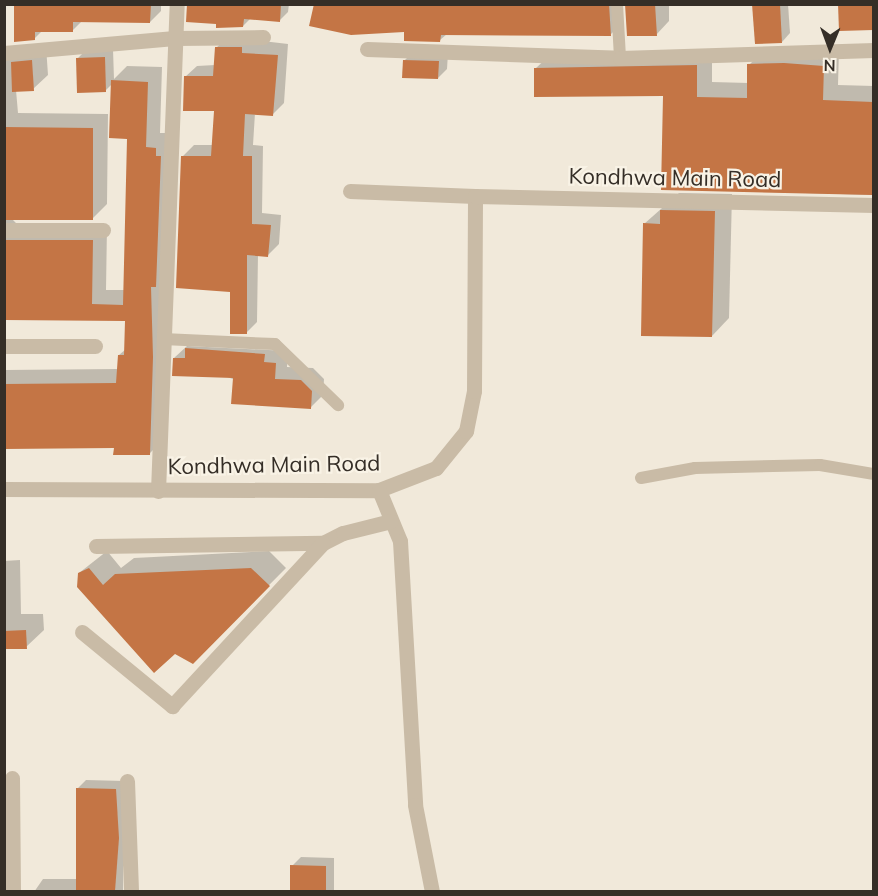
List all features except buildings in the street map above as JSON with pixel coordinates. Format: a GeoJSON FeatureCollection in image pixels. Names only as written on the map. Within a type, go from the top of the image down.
{"type":"FeatureCollection","features":[{"type":"Feature","properties":{"kind":"street"},"geometry":{"type":"LineString","coordinates":[[158,491],[177,4]]}},
{"type":"Feature","properties":{"kind":"street"},"geometry":{"type":"LineString","coordinates":[[4,53],[174,38],[263,37]]}},
{"type":"Feature","properties":{"kind":"street"},"geometry":{"type":"LineString","coordinates":[[368,49],[620,58],[873,50]]}},
{"type":"Feature","properties":{"kind":"street"},"geometry":{"type":"LineString","coordinates":[[350,191],[475,196]]}},
{"type":"Feature","properties":{"kind":"street","name":"Kondhwa Main Road"},"geometry":{"type":"LineString","coordinates":[[4,489],[378,490],[435,468],[466,431],[474,391],[475,196],[873,205]]}},
{"type":"Feature","properties":{"kind":"street"},"geometry":{"type":"LineString","coordinates":[[4,230],[103,230]]}},
{"type":"Feature","properties":{"kind":"street"},"geometry":{"type":"LineString","coordinates":[[4,345],[94,346]]}},
{"type":"Feature","properties":{"kind":"street"},"geometry":{"type":"LineString","coordinates":[[378,490],[400,541],[415,805],[432,891]]}},
{"type":"Feature","properties":{"kind":"street"},"geometry":{"type":"LineString","coordinates":[[82,632],[172,706],[323,543],[343,533],[391,521]]}},
{"type":"Feature","properties":{"kind":"street"},"geometry":{"type":"LineString","coordinates":[[96,546],[323,543]]}},
{"type":"Feature","properties":{"kind":"street"},"geometry":{"type":"LineString","coordinates":[[12,778],[13,891]]}},
{"type":"Feature","properties":{"kind":"street"},"geometry":{"type":"LineString","coordinates":[[126,781],[131,891]]}},
{"type":"Feature","properties":{"kind":"lane"},"geometry":{"type":"LineString","coordinates":[[618,4],[620,58]]}},
{"type":"Feature","properties":{"kind":"lane"},"geometry":{"type":"LineString","coordinates":[[163,339],[275,344],[338,405]]}},
{"type":"Feature","properties":{"kind":"lane"},"geometry":{"type":"LineString","coordinates":[[641,478],[695,468],[820,465],[873,474]]}}]}
